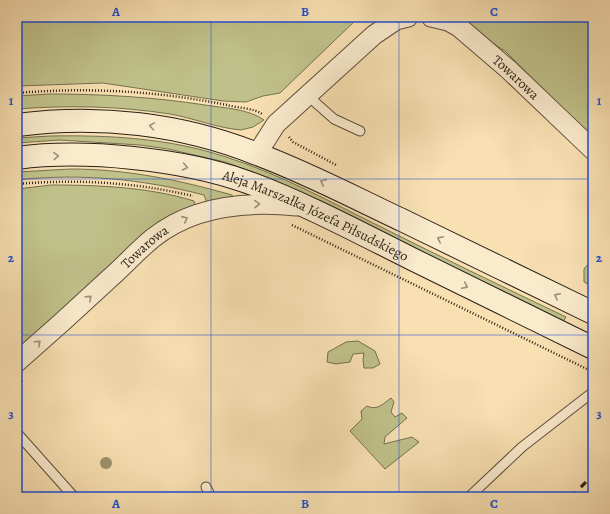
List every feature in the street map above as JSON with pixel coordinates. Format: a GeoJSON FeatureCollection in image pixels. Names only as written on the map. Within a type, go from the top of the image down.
{"type":"FeatureCollection","features":[{"type":"Feature","properties":{"kind":"street"},"geometry":{"type":"LineString","coordinates":[[257,154],[276,124],[374,35],[396,20],[408,17]]}},
{"type":"Feature","properties":{"kind":"street","name":"Towarowa"},"geometry":{"type":"LineString","coordinates":[[431,17],[448,21],[459,27],[508,69],[593,150]]}},
{"type":"Feature","properties":{"kind":"street"},"geometry":{"type":"LineString","coordinates":[[17,125],[74,121],[126,122],[218,141],[257,154],[321,181],[593,313]]}},
{"type":"Feature","properties":{"kind":"street","name":"Aleja Marszałka Józefa Piłsudskiego"},"geometry":{"type":"LineString","coordinates":[[17,158],[74,155],[124,158],[161,163],[227,176],[305,206],[593,348]]}},
{"type":"Feature","properties":{"kind":"street","name":"Towarowa"},"geometry":{"type":"LineString","coordinates":[[17,362],[140,250],[170,226],[204,212],[232,206],[262,204],[305,206]]}},
{"type":"Feature","properties":{"kind":"lane"},"geometry":{"type":"LineString","coordinates":[[308,95],[334,119],[360,131]]}},
{"type":"Feature","properties":{"kind":"lane"},"geometry":{"type":"LineString","coordinates":[[469,497],[522,447],[593,392]]}},
{"type":"Feature","properties":{"kind":"lane"},"geometry":{"type":"LineString","coordinates":[[17,433],[74,497]]}},
{"type":"Feature","properties":{"kind":"lane"},"geometry":{"type":"LineString","coordinates":[[206,487],[211,497]]}},
{"type":"Feature","properties":{"kind":"path"},"geometry":{"type":"LineString","coordinates":[[17,93],[54,90],[84,90],[160,94],[259,112],[276,124]]}},
{"type":"Feature","properties":{"kind":"path"},"geometry":{"type":"LineString","coordinates":[[17,184],[56,181],[92,181],[141,186],[199,198]]}},
{"type":"Feature","properties":{"kind":"path"},"geometry":{"type":"LineString","coordinates":[[292,225],[593,372]]}},
{"type":"Feature","properties":{"kind":"path"},"geometry":{"type":"LineString","coordinates":[[17,385],[20,382]]}},
{"type":"Feature","properties":{"kind":"green space"},"geometry":{"type":"Polygon","coordinates":[[[17,17],[359,17],[280,93],[263,96],[246,102],[223,101],[103,83],[17,86],[17,17]]]}},
{"type":"Feature","properties":{"kind":"green space"},"geometry":{"type":"Polygon","coordinates":[[[452,17],[593,17],[593,138],[505,51],[452,17]]]}},
{"type":"Feature","properties":{"kind":"green space"},"geometry":{"type":"Polygon","coordinates":[[[49,94],[127,96],[186,102],[244,111],[264,120],[253,127],[241,130],[170,114],[131,109],[56,107],[17,109],[17,96],[49,94]]]}},
{"type":"Feature","properties":{"kind":"green space"},"geometry":{"type":"Polygon","coordinates":[[[50,136],[117,137],[161,142],[204,151],[245,163],[301,187],[445,259],[566,317],[563,322],[272,179],[225,162],[168,149],[140,145],[59,140],[17,143],[17,138],[50,136]]]}},
{"type":"Feature","properties":{"kind":"green space"},"geometry":{"type":"Polygon","coordinates":[[[71,169],[112,171],[152,176],[232,195],[233,197],[207,203],[204,195],[181,189],[134,181],[88,177],[17,180],[17,172],[71,169]]]}},
{"type":"Feature","properties":{"kind":"green space"},"geometry":{"type":"Polygon","coordinates":[[[51,185],[105,186],[141,190],[177,196],[194,201],[196,207],[17,353],[17,189],[51,185]]]}},
{"type":"Feature","properties":{"kind":"green space"},"geometry":{"type":"Polygon","coordinates":[[[593,258],[593,287],[584,282],[584,269],[593,258]]]}},
{"type":"Feature","properties":{"kind":"green space"},"geometry":{"type":"Polygon","coordinates":[[[358,341],[375,351],[380,364],[373,368],[364,368],[364,353],[353,354],[350,362],[336,364],[327,362],[328,352],[346,342],[358,341]]]}},
{"type":"Feature","properties":{"kind":"green space"},"geometry":{"type":"Polygon","coordinates":[[[391,398],[394,402],[391,412],[395,417],[402,413],[407,418],[385,437],[384,444],[412,437],[419,442],[385,469],[350,431],[362,419],[361,411],[367,406],[374,408],[377,407],[391,398]]]}},
{"type":"Feature","properties":{"kind":"railway"},"geometry":{"type":"LineString","coordinates":[[571,497],[593,475]]}},
{"type":"Feature","properties":{"kind":"railway"},"geometry":{"type":"LineString","coordinates":[[589,497],[593,493]]}}]}
